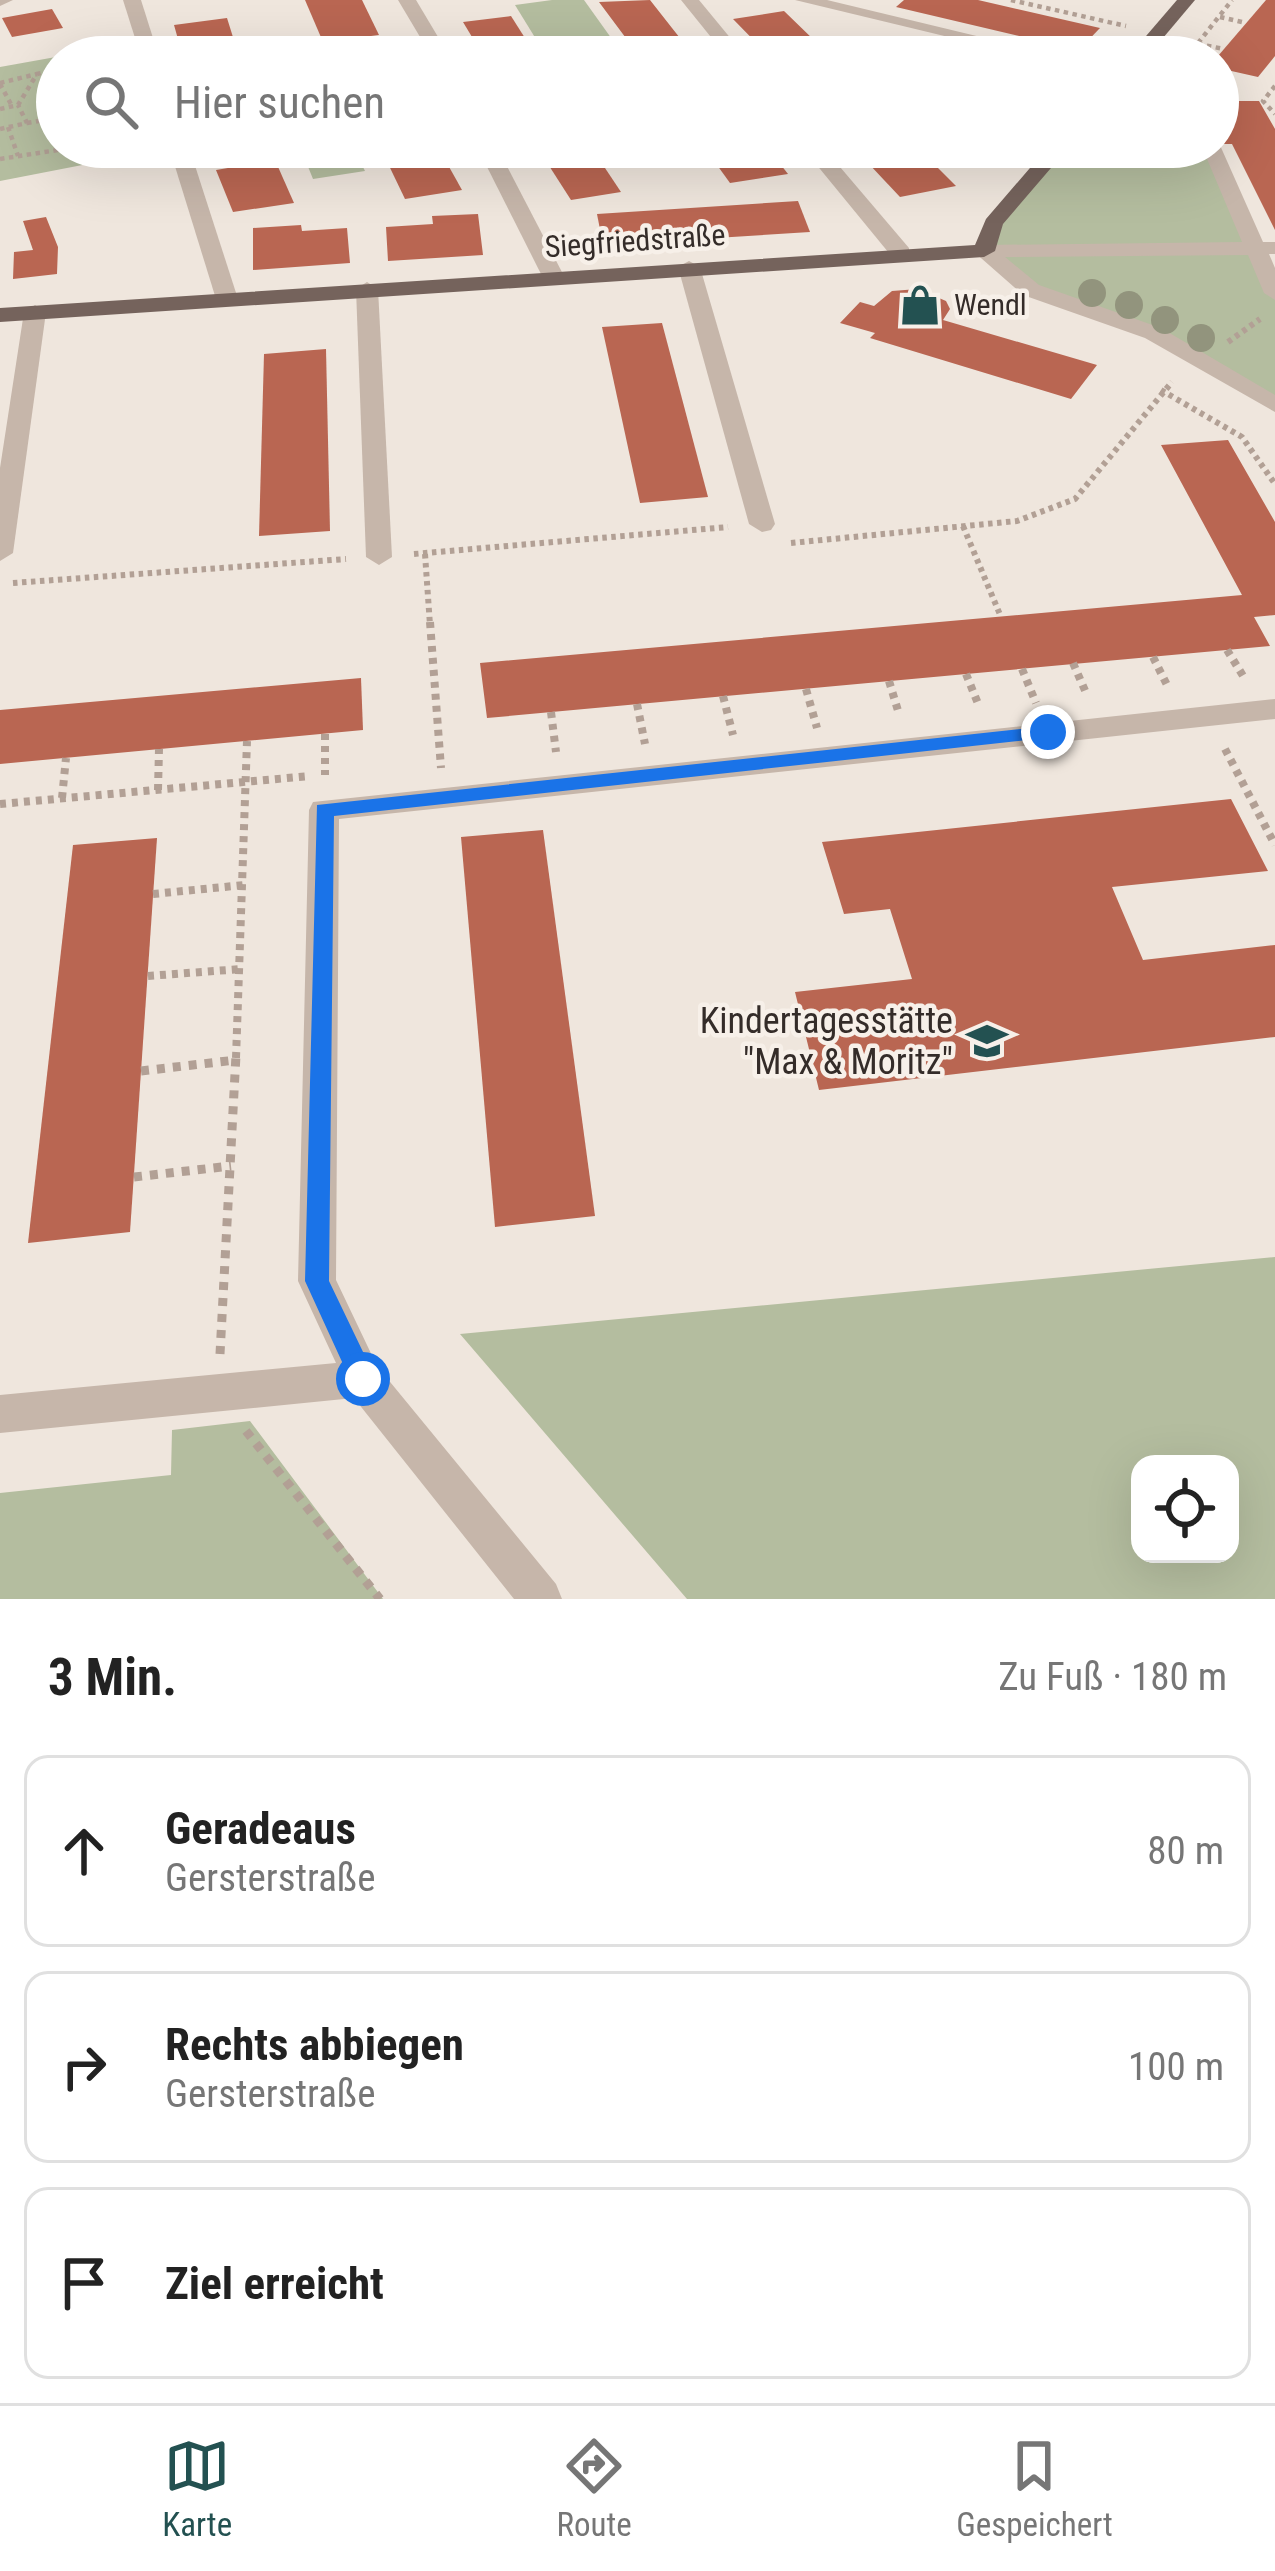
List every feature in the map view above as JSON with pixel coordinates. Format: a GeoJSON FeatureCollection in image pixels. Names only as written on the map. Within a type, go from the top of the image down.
{"type":"FeatureCollection","features":[{"type":"Feature","properties":{"kind":"main road"},"geometry":{"type":"LineString","coordinates":[[1154,36],[1186,0]]}},
{"type":"Feature","properties":{"kind":"main road"},"geometry":{"type":"LineString","coordinates":[[984,251],[993,223],[1041,168]]}},
{"type":"Feature","properties":{"kind":"main road","name":"Siegfriedstraße"},"geometry":{"type":"LineString","coordinates":[[0,315],[984,251]]}},
{"type":"Feature","properties":{"kind":"street"},"geometry":{"type":"LineString","coordinates":[[132,0],[143,36]]}},
{"type":"Feature","properties":{"kind":"street"},"geometry":{"type":"LineString","coordinates":[[407,0],[428,36]]}},
{"type":"Feature","properties":{"kind":"street"},"geometry":{"type":"LineString","coordinates":[[690,0],[720,36]]}},
{"type":"Feature","properties":{"kind":"street"},"geometry":{"type":"LineString","coordinates":[[804,0],[963,36]]}},
{"type":"Feature","properties":{"kind":"street"},"geometry":{"type":"LineString","coordinates":[[186,168],[227,299]]}},
{"type":"Feature","properties":{"kind":"street"},"geometry":{"type":"LineString","coordinates":[[498,168],[554,276]]}},
{"type":"Feature","properties":{"kind":"street"},"geometry":{"type":"LineString","coordinates":[[829,168],[901,254]]}},
{"type":"Feature","properties":{"kind":"street"},"geometry":{"type":"LineString","coordinates":[[1223,168],[1264,248],[1275,292]]}},
{"type":"Feature","properties":{"kind":"street","name":"Siegfriedstraße"},"geometry":{"type":"LineString","coordinates":[[984,251],[1264,248]]}},
{"type":"Feature","properties":{"kind":"street"},"geometry":{"type":"LineString","coordinates":[[984,251],[1031,290],[1110,315],[1204,358],[1275,405]]}},
{"type":"Feature","properties":{"kind":"street"},"geometry":{"type":"LineString","coordinates":[[689,267],[762,524]]}},
{"type":"Feature","properties":{"kind":"street"},"geometry":{"type":"LineString","coordinates":[[367,289],[379,557]]}},
{"type":"Feature","properties":{"kind":"street"},"geometry":{"type":"LineString","coordinates":[[0,553],[35,312]]}},
{"type":"Feature","properties":{"kind":"street"},"geometry":{"type":"LineString","coordinates":[[541,1599],[363,1379],[317,1281],[324,792],[443,796],[1275,709]]}},
{"type":"Feature","properties":{"kind":"street"},"geometry":{"type":"LineString","coordinates":[[0,1414],[363,1379]]}},
{"type":"Feature","properties":{"kind":"path"},"geometry":{"type":"LineString","coordinates":[[1010,0],[1037,2],[1157,33]]}},
{"type":"Feature","properties":{"kind":"path"},"geometry":{"type":"LineString","coordinates":[[1205,36],[1232,0]]}},
{"type":"Feature","properties":{"kind":"path"},"geometry":{"type":"LineString","coordinates":[[1220,17],[1246,23]]}},
{"type":"Feature","properties":{"kind":"path"},"geometry":{"type":"LineString","coordinates":[[27,123],[0,83],[36,74]]}},
{"type":"Feature","properties":{"kind":"path"},"geometry":{"type":"LineString","coordinates":[[0,109],[15,106],[36,75]]}},
{"type":"Feature","properties":{"kind":"path"},"geometry":{"type":"LineString","coordinates":[[1275,86],[1263,101],[1275,114]]}},
{"type":"Feature","properties":{"kind":"path"},"geometry":{"type":"LineString","coordinates":[[18,156],[4,128],[36,122]]}},
{"type":"Feature","properties":{"kind":"path"},"geometry":{"type":"LineString","coordinates":[[0,159],[36,153]]}},
{"type":"Feature","properties":{"kind":"path"},"geometry":{"type":"LineString","coordinates":[[0,584],[762,524],[789,543],[1017,520],[1075,499],[1161,390],[1275,308]]}},
{"type":"Feature","properties":{"kind":"path"},"geometry":{"type":"LineString","coordinates":[[1161,390],[1242,437],[1275,484]]}},
{"type":"Feature","properties":{"kind":"path"},"geometry":{"type":"LineString","coordinates":[[963,526],[1000,617]]}},
{"type":"Feature","properties":{"kind":"path"},"geometry":{"type":"LineString","coordinates":[[424,554],[443,796]]}},
{"type":"Feature","properties":{"kind":"path"},"geometry":{"type":"LineString","coordinates":[[1208,716],[1275,845]]}},
{"type":"Feature","properties":{"kind":"path"},"geometry":{"type":"LineString","coordinates":[[0,804],[246,782],[324,792],[326,734]]}},
{"type":"Feature","properties":{"kind":"path"},"geometry":{"type":"LineString","coordinates":[[247,741],[242,969],[217,1394],[380,1599]]}},
{"type":"Feature","properties":{"kind":"path"},"geometry":{"type":"LineString","coordinates":[[158,790],[159,749]]}},
{"type":"Feature","properties":{"kind":"path"},"geometry":{"type":"LineString","coordinates":[[62,798],[66,758]]}},
{"type":"Feature","properties":{"kind":"path"},"geometry":{"type":"LineString","coordinates":[[153,895],[244,885]]}},
{"type":"Feature","properties":{"kind":"path"},"geometry":{"type":"LineString","coordinates":[[148,976],[242,969]]}},
{"type":"Feature","properties":{"kind":"path"},"geometry":{"type":"LineString","coordinates":[[141,1071],[236,1060]]}},
{"type":"Feature","properties":{"kind":"path"},"geometry":{"type":"LineString","coordinates":[[134,1177],[231,1166]]}},
{"type":"Feature","properties":{"kind":"green space"},"geometry":{"type":"Polygon","coordinates":[[[584,0],[610,36],[534,36],[515,5],[584,0]]]}},
{"type":"Feature","properties":{"kind":"green space"},"geometry":{"type":"Polygon","coordinates":[[[36,61],[36,168],[67,168],[0,181],[0,67],[36,61]]]}},
{"type":"Feature","properties":{"kind":"green space"},"geometry":{"type":"Polygon","coordinates":[[[309,168],[365,171],[313,179],[309,168]]]}},
{"type":"Feature","properties":{"kind":"green space"},"geometry":{"type":"Polygon","coordinates":[[[1041,168],[1221,168],[1275,293],[1275,405],[1204,359],[1064,302],[984,251],[993,223],[1041,168]]]}},
{"type":"Feature","properties":{"kind":"green space"},"geometry":{"type":"Polygon","coordinates":[[[1275,1257],[1275,1599],[687,1599],[460,1334],[1275,1257]]]}},
{"type":"Feature","properties":{"kind":"green space"},"geometry":{"type":"Polygon","coordinates":[[[250,1421],[383,1599],[0,1599],[0,1493],[171,1475],[172,1430],[250,1421]]]}},
{"type":"Feature","properties":{"kind":"building"},"geometry":{"type":"Polygon","coordinates":[[[305,0],[362,0],[379,35],[371,36],[320,36],[305,0]]]}},
{"type":"Feature","properties":{"kind":"building"},"geometry":{"type":"Polygon","coordinates":[[[650,0],[678,36],[624,36],[599,2],[650,0]]]}},
{"type":"Feature","properties":{"kind":"building"},"geometry":{"type":"Polygon","coordinates":[[[904,0],[978,0],[1100,28],[1092,36],[1019,36],[896,7],[904,0]]]}},
{"type":"Feature","properties":{"kind":"building"},"geometry":{"type":"Polygon","coordinates":[[[1266,0],[1275,0],[1275,56],[1258,77],[1239,73],[1239,36],[1235,36],[1266,0]]]}},
{"type":"Feature","properties":{"kind":"building"},"geometry":{"type":"Polygon","coordinates":[[[52,9],[63,28],[12,37],[2,18],[52,9]]]}},
{"type":"Feature","properties":{"kind":"building"},"geometry":{"type":"Polygon","coordinates":[[[784,11],[810,36],[750,36],[733,19],[784,11]]]}},
{"type":"Feature","properties":{"kind":"building"},"geometry":{"type":"Polygon","coordinates":[[[511,16],[524,36],[471,36],[463,22],[511,16]]]}},
{"type":"Feature","properties":{"kind":"building"},"geometry":{"type":"Polygon","coordinates":[[[227,18],[233,36],[177,36],[174,25],[227,18]]]}},
{"type":"Feature","properties":{"kind":"building"},"geometry":{"type":"Polygon","coordinates":[[[1239,101],[1259,101],[1275,129],[1275,230],[1239,158],[1239,101]]]}},
{"type":"Feature","properties":{"kind":"building"},"geometry":{"type":"Polygon","coordinates":[[[279,168],[294,203],[233,212],[216,170],[279,168]]]}},
{"type":"Feature","properties":{"kind":"building"},"geometry":{"type":"Polygon","coordinates":[[[390,168],[450,168],[462,190],[405,199],[390,168]]]}},
{"type":"Feature","properties":{"kind":"building"},"geometry":{"type":"Polygon","coordinates":[[[550,168],[605,168],[621,192],[571,200],[550,168]]]}},
{"type":"Feature","properties":{"kind":"building"},"geometry":{"type":"Polygon","coordinates":[[[719,168],[783,168],[788,174],[730,183],[719,168]]]}},
{"type":"Feature","properties":{"kind":"building"},"geometry":{"type":"Polygon","coordinates":[[[873,168],[938,168],[956,186],[900,197],[873,168]]]}},
{"type":"Feature","properties":{"kind":"building"},"geometry":{"type":"Polygon","coordinates":[[[798,201],[810,232],[603,245],[597,214],[798,201]]]}},
{"type":"Feature","properties":{"kind":"building"},"geometry":{"type":"Polygon","coordinates":[[[478,214],[483,255],[388,261],[386,227],[433,224],[432,216],[478,214]]]}},
{"type":"Feature","properties":{"kind":"building"},"geometry":{"type":"Polygon","coordinates":[[[46,217],[58,247],[57,274],[13,279],[14,252],[33,250],[23,221],[46,217]]]}},
{"type":"Feature","properties":{"kind":"building"},"geometry":{"type":"Polygon","coordinates":[[[301,225],[302,231],[347,228],[350,263],[253,270],[253,228],[301,225]]]}},
{"type":"Feature","properties":{"kind":"building"},"geometry":{"type":"Polygon","coordinates":[[[918,289],[946,301],[950,309],[943,320],[1097,365],[1071,399],[870,338],[875,333],[840,323],[860,302],[874,306],[892,291],[918,289]]]}},
{"type":"Feature","properties":{"kind":"building"},"geometry":{"type":"Polygon","coordinates":[[[662,323],[708,497],[640,503],[602,327],[662,323]]]}},
{"type":"Feature","properties":{"kind":"building"},"geometry":{"type":"Polygon","coordinates":[[[326,349],[330,531],[259,536],[264,354],[326,349]]]}},
{"type":"Feature","properties":{"kind":"building"},"geometry":{"type":"Polygon","coordinates":[[[1228,440],[1275,522],[1275,615],[1254,617],[1270,646],[487,718],[480,663],[1242,595],[1161,445],[1228,440]]]}},
{"type":"Feature","properties":{"kind":"building"},"geometry":{"type":"Polygon","coordinates":[[[361,678],[363,730],[0,764],[0,710],[361,678]]]}},
{"type":"Feature","properties":{"kind":"building"},"geometry":{"type":"Polygon","coordinates":[[[1231,799],[1268,871],[1112,887],[1143,960],[1275,945],[1275,1037],[819,1090],[795,992],[912,979],[890,909],[844,914],[822,842],[1231,799]]]}},
{"type":"Feature","properties":{"kind":"building"},"geometry":{"type":"Polygon","coordinates":[[[543,830],[595,1216],[495,1227],[461,837],[543,830]]]}},
{"type":"Feature","properties":{"kind":"building"},"geometry":{"type":"Polygon","coordinates":[[[157,838],[130,1232],[28,1243],[73,845],[157,838]]]}},
{"type":"Feature","properties":{"kind":"place","name":"Wendl"},"geometry":{"type":"Point","coordinates":[920,305]}},
{"type":"Feature","properties":{"kind":"place","name":"Kindertagesstätte \"Max & Moritz\""},"geometry":{"type":"Point","coordinates":[987,1041]}},
{"type":"Feature","properties":{"kind":"route"},"geometry":{"type":"LineString","coordinates":[[363,1379],[317,1281],[324,810],[1048,732]]}}]}
